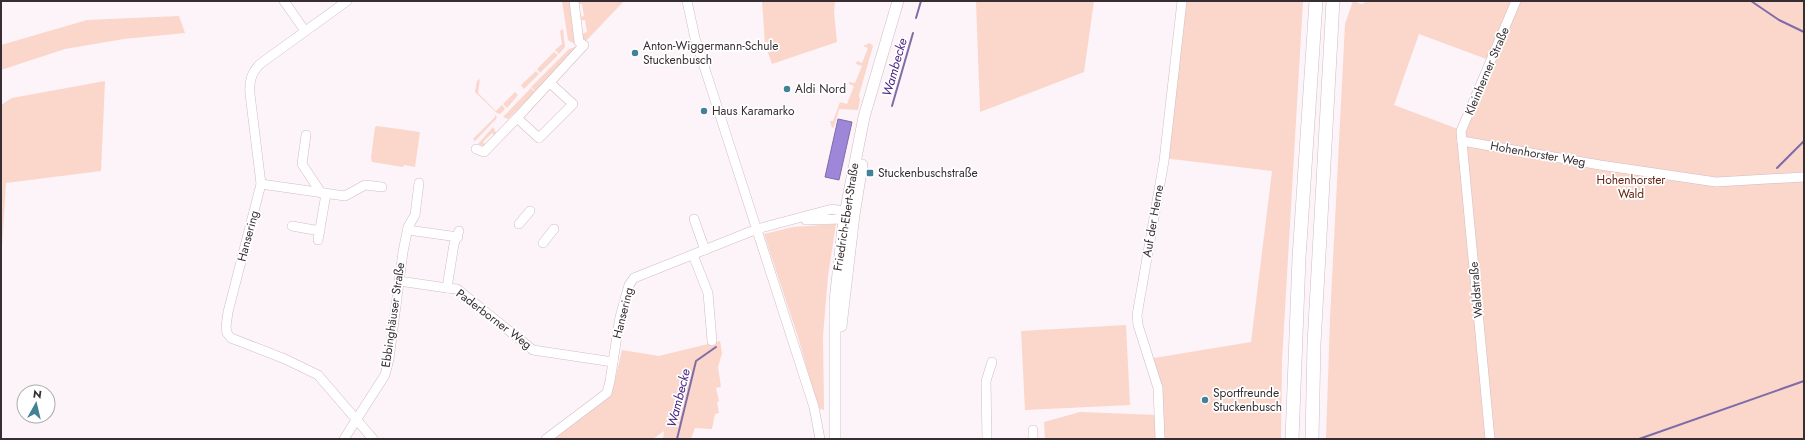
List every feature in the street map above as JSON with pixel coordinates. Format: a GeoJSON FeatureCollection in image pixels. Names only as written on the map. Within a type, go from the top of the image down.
{"type":"FeatureCollection","features":[{"type":"Feature","properties":{"kind":"highway"},"geometry":{"type":"LineString","coordinates":[[1292,439],[1299,258],[1316,1]]}},
{"type":"Feature","properties":{"kind":"highway"},"geometry":{"type":"LineString","coordinates":[[1312,439],[1314,344],[1333,1]]}},
{"type":"Feature","properties":{"kind":"highway"},"geometry":{"type":"LineString","coordinates":[[1312,406],[1318,439]]}},
{"type":"Feature","properties":{"kind":"main road","name":"Friedrich-Ebert-Straße"},"geometry":{"type":"LineString","coordinates":[[835,439],[835,301],[864,117],[898,1]]}},
{"type":"Feature","properties":{"kind":"main road","name":"Friedrich-Ebert-Straße"},"geometry":{"type":"LineString","coordinates":[[839,439],[840,334],[848,215],[873,109],[905,1]]}},
{"type":"Feature","properties":{"kind":"street"},"geometry":{"type":"LineString","coordinates":[[284,1],[305,31]]}},
{"type":"Feature","properties":{"kind":"street","name":"Hansering"},"geometry":{"type":"LineString","coordinates":[[347,1],[260,64],[253,72],[250,80],[250,94],[261,184],[228,312],[226,327],[227,333],[231,338],[318,375],[373,439]]}},
{"type":"Feature","properties":{"kind":"street"},"geometry":{"type":"LineString","coordinates":[[476,149],[484,152],[584,45],[579,42],[574,1]]}},
{"type":"Feature","properties":{"kind":"street"},"geometry":{"type":"LineString","coordinates":[[687,1],[695,38],[814,407],[820,439]]}},
{"type":"Feature","properties":{"kind":"street","name":"Auf der Herne"},"geometry":{"type":"LineString","coordinates":[[1160,439],[1158,388],[1138,325],[1137,315],[1164,161],[1182,1]]}},
{"type":"Feature","properties":{"kind":"street","name":"Kleinherner Straße"},"geometry":{"type":"LineString","coordinates":[[1462,141],[1461,131],[1516,1]]}},
{"type":"Feature","properties":{"kind":"street"},"geometry":{"type":"LineString","coordinates":[[517,118],[539,138],[573,104],[550,83]]}},
{"type":"Feature","properties":{"kind":"street"},"geometry":{"type":"LineString","coordinates":[[292,226],[319,235],[323,193],[302,164],[306,135]]}},
{"type":"Feature","properties":{"kind":"street","name":"Hohenhorster Weg"},"geometry":{"type":"LineString","coordinates":[[1462,141],[1600,165],[1716,182],[1804,177]]}},
{"type":"Feature","properties":{"kind":"street","name":"Waldstraße"},"geometry":{"type":"LineString","coordinates":[[1462,141],[1490,439]]}},
{"type":"Feature","properties":{"kind":"street","name":"Ebbinghäuser Straße"},"geometry":{"type":"LineString","coordinates":[[344,439],[385,374],[389,359],[399,281],[408,230],[415,215],[419,182]]}},
{"type":"Feature","properties":{"kind":"street"},"geometry":{"type":"LineString","coordinates":[[261,184],[345,196],[365,185],[382,187]]}},
{"type":"Feature","properties":{"kind":"street"},"geometry":{"type":"LineString","coordinates":[[518,224],[530,211]]}},
{"type":"Feature","properties":{"kind":"street","name":"Hansering"},"geometry":{"type":"LineString","coordinates":[[546,439],[604,397],[609,388],[620,317],[628,285],[634,278],[757,229],[792,221],[848,215]]}},
{"type":"Feature","properties":{"kind":"street"},"geometry":{"type":"LineString","coordinates":[[694,219],[705,250]]}},
{"type":"Feature","properties":{"kind":"street"},"geometry":{"type":"LineString","coordinates":[[543,242],[554,229]]}},
{"type":"Feature","properties":{"kind":"street","name":"Paderborner Weg"},"geometry":{"type":"LineString","coordinates":[[408,230],[459,234],[454,244],[447,288]]}},
{"type":"Feature","properties":{"kind":"street"},"geometry":{"type":"LineString","coordinates":[[693,255],[708,293],[712,341]]}},
{"type":"Feature","properties":{"kind":"street","name":"Paderborner Weg"},"geometry":{"type":"LineString","coordinates":[[399,281],[457,289],[533,350],[613,362]]}},
{"type":"Feature","properties":{"kind":"street"},"geometry":{"type":"LineString","coordinates":[[987,439],[986,381],[992,362]]}},
{"type":"Feature","properties":{"kind":"green space"},"geometry":{"type":"Polygon","coordinates":[[[562,1],[570,1],[576,45],[568,40],[562,1]]]}},
{"type":"Feature","properties":{"kind":"green space"},"geometry":{"type":"Polygon","coordinates":[[[576,1],[624,1],[585,42],[582,41],[581,34],[587,32],[585,20],[579,20],[579,17],[584,16],[582,4],[577,4],[576,1]]]}},
{"type":"Feature","properties":{"kind":"green space"},"geometry":{"type":"Polygon","coordinates":[[[762,1],[835,1],[834,12],[837,42],[772,64],[765,44],[762,1]]]}},
{"type":"Feature","properties":{"kind":"green space"},"geometry":{"type":"Polygon","coordinates":[[[976,1],[1094,1],[1084,72],[980,112],[976,1]]]}},
{"type":"Feature","properties":{"kind":"green space"},"geometry":{"type":"Polygon","coordinates":[[[1180,1],[1303,1],[1282,361],[1281,439],[1045,439],[1044,422],[1080,412],[1158,415],[1156,389],[1148,359],[1251,342],[1272,171],[1163,158],[1180,1]]]}},
{"type":"Feature","properties":{"kind":"green space","name":"Hohenhorster Wald"},"geometry":{"type":"Polygon","coordinates":[[[1353,1],[1362,4],[1367,1],[1513,1],[1489,60],[1419,34],[1394,105],[1466,132],[1517,1],[1804,1],[1804,439],[1326,439],[1330,319],[1345,24],[1353,1]]]}},
{"type":"Feature","properties":{"kind":"green space"},"geometry":{"type":"Polygon","coordinates":[[[179,16],[185,33],[124,39],[65,49],[1,70],[1,45],[87,20],[179,16]]]}},
{"type":"Feature","properties":{"kind":"green space"},"geometry":{"type":"Polygon","coordinates":[[[563,29],[565,47],[559,54],[555,50],[562,44],[560,31],[563,29]]]}},
{"type":"Feature","properties":{"kind":"green space"},"geometry":{"type":"Polygon","coordinates":[[[870,43],[873,46],[859,95],[860,100],[858,110],[839,109],[834,127],[832,128],[830,121],[833,121],[840,102],[847,104],[854,86],[849,84],[849,82],[855,83],[862,66],[856,64],[857,61],[862,63],[868,48],[863,46],[870,43]]]}},
{"type":"Feature","properties":{"kind":"green space"},"geometry":{"type":"Polygon","coordinates":[[[575,47],[576,49],[535,91],[531,87],[569,49],[575,47]]]}},
{"type":"Feature","properties":{"kind":"green space"},"geometry":{"type":"Polygon","coordinates":[[[554,52],[558,55],[540,73],[537,69],[554,52]]]}},
{"type":"Feature","properties":{"kind":"green space"},"geometry":{"type":"Polygon","coordinates":[[[536,71],[539,74],[524,89],[521,85],[536,71]]]}},
{"type":"Feature","properties":{"kind":"green space"},"geometry":{"type":"Polygon","coordinates":[[[480,79],[478,93],[496,111],[502,105],[505,109],[500,114],[497,113],[475,92],[477,81],[480,79]]]}},
{"type":"Feature","properties":{"kind":"green space"},"geometry":{"type":"Polygon","coordinates":[[[105,81],[101,171],[6,183],[1,264],[1,105],[12,98],[105,81]]]}},
{"type":"Feature","properties":{"kind":"green space"},"geometry":{"type":"Polygon","coordinates":[[[531,88],[535,92],[508,119],[503,117],[531,88]]]}},
{"type":"Feature","properties":{"kind":"green space"},"geometry":{"type":"Polygon","coordinates":[[[515,92],[518,95],[507,108],[503,104],[515,92]]]}},
{"type":"Feature","properties":{"kind":"green space"},"geometry":{"type":"Polygon","coordinates":[[[495,114],[497,118],[475,141],[473,139],[495,117],[495,114]]]}},
{"type":"Feature","properties":{"kind":"green space"},"geometry":{"type":"Polygon","coordinates":[[[377,126],[420,132],[415,167],[404,165],[403,167],[372,162],[371,158],[375,127],[377,126]]]}},
{"type":"Feature","properties":{"kind":"green space"},"geometry":{"type":"Polygon","coordinates":[[[493,127],[497,135],[496,137],[492,133],[483,142],[487,146],[486,147],[478,144],[493,127]]]}},
{"type":"Feature","properties":{"kind":"green space"},"geometry":{"type":"Polygon","coordinates":[[[836,224],[828,276],[823,336],[824,410],[818,408],[798,337],[764,234],[793,227],[836,224]]]}},
{"type":"Feature","properties":{"kind":"green space"},"geometry":{"type":"Polygon","coordinates":[[[1126,325],[1130,405],[1025,410],[1021,331],[1126,325]]]}},
{"type":"Feature","properties":{"kind":"green space"},"geometry":{"type":"Polygon","coordinates":[[[720,341],[722,353],[718,367],[721,387],[716,388],[719,401],[717,402],[719,413],[715,414],[712,429],[695,428],[691,439],[663,439],[664,431],[653,439],[551,439],[605,400],[612,393],[622,350],[659,356],[720,341]]]}},
{"type":"Feature","properties":{"kind":"shaded area"},"geometry":{"type":"Polygon","coordinates":[[[838,119],[852,122],[839,180],[825,177],[838,119]]]}},
{"type":"Feature","properties":{"kind":"waterway","name":"Wambecke"},"geometry":{"type":"LineString","coordinates":[[916,18],[921,1]]}},
{"type":"Feature","properties":{"kind":"waterway"},"geometry":{"type":"LineString","coordinates":[[1751,1],[1779,20],[1804,32]]}},
{"type":"Feature","properties":{"kind":"waterway","name":"Wambecke"},"geometry":{"type":"LineString","coordinates":[[892,106],[913,33]]}},
{"type":"Feature","properties":{"kind":"waterway"},"geometry":{"type":"LineString","coordinates":[[1777,168],[1804,141]]}},
{"type":"Feature","properties":{"kind":"waterway","name":"Wambecke"},"geometry":{"type":"LineString","coordinates":[[677,439],[696,361],[716,347]]}},
{"type":"Feature","properties":{"kind":"waterway"},"geometry":{"type":"LineString","coordinates":[[1639,439],[1804,381]]}},
{"type":"Feature","properties":{"kind":"place","name":"Anton-Wiggermann-Schule Stuckenbusch"},"geometry":{"type":"Point","coordinates":[635,53]}},
{"type":"Feature","properties":{"kind":"place","name":"Aldi Nord"},"geometry":{"type":"Point","coordinates":[787,89]}},
{"type":"Feature","properties":{"kind":"place","name":"Haus Karamarko"},"geometry":{"type":"Point","coordinates":[704,111]}},
{"type":"Feature","properties":{"kind":"place","name":"Stuckenbuschstraße"},"geometry":{"type":"Point","coordinates":[870,173]}},
{"type":"Feature","properties":{"kind":"place","name":"Sportfreunde Stuckenbusch"},"geometry":{"type":"Point","coordinates":[1205,400]}}]}
